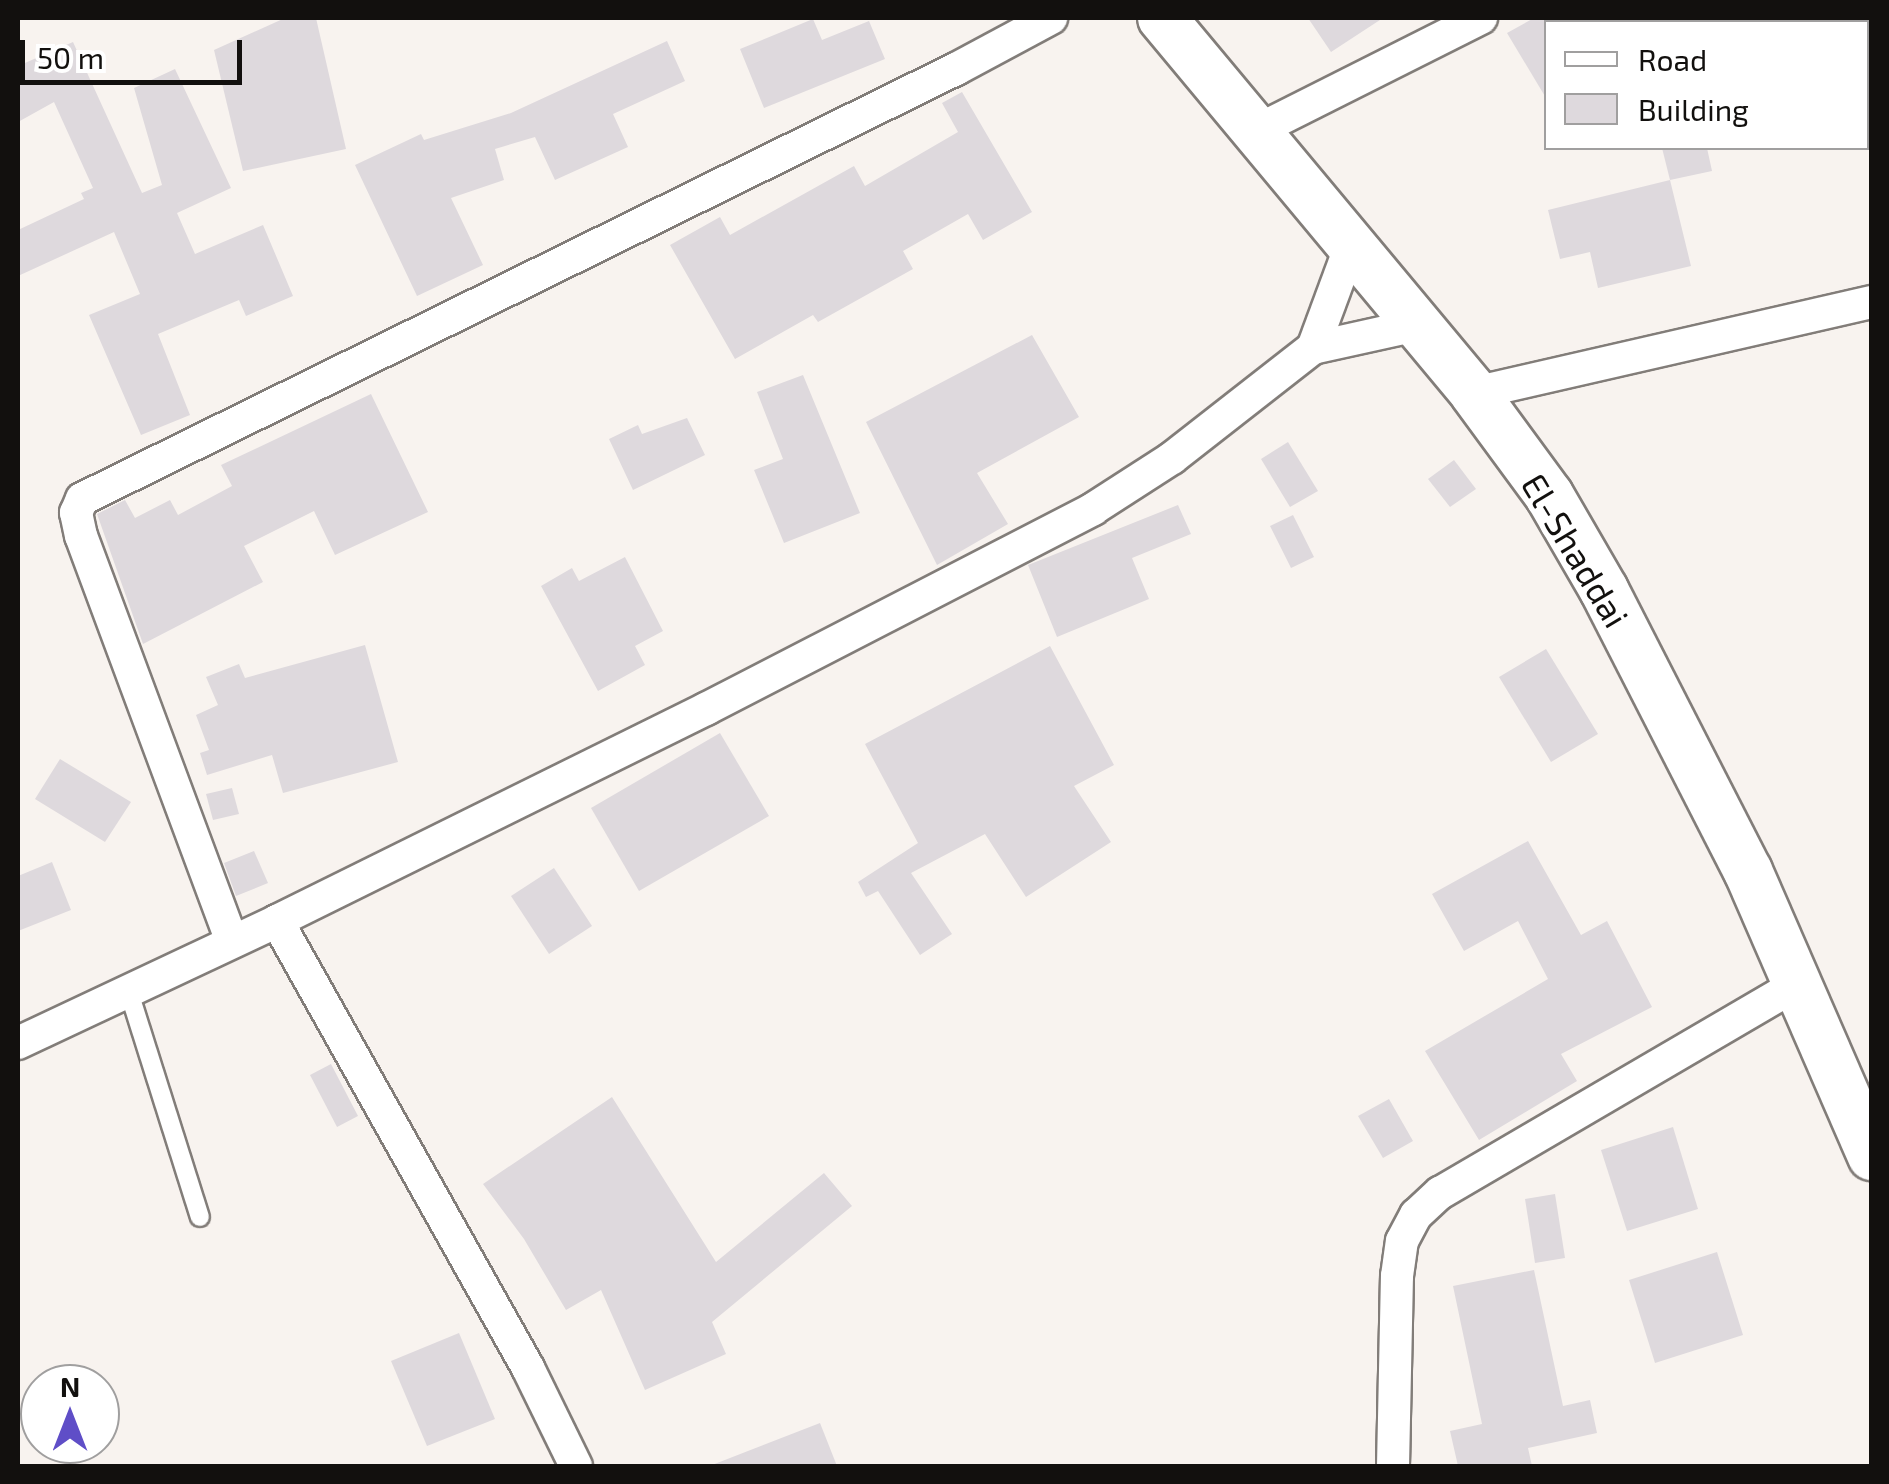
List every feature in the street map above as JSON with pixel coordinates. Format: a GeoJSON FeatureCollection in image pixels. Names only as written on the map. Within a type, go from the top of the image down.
{"type":"FeatureCollection","features":[{"type":"Feature","properties":{"kind":"street"},"geometry":{"type":"LineString","coordinates":[[232,939],[81,536],[76,513],[82,499],[956,69],[1051,18]]}},
{"type":"Feature","properties":{"kind":"street","name":"El-Shaddai"},"geometry":{"type":"LineString","coordinates":[[1162,18],[1474,393],[1549,496],[1604,590],[1748,871],[1872,1156]]}},
{"type":"Feature","properties":{"kind":"street"},"geometry":{"type":"LineString","coordinates":[[1256,132],[1481,18]]}},
{"type":"Feature","properties":{"kind":"street"},"geometry":{"type":"LineString","coordinates":[[1313,348],[1350,248]]}},
{"type":"Feature","properties":{"kind":"street"},"geometry":{"type":"LineString","coordinates":[[1474,393],[1872,302]]}},
{"type":"Feature","properties":{"kind":"street"},"geometry":{"type":"LineString","coordinates":[[18,1043],[232,939],[278,921],[1093,509],[1172,458],[1313,348],[1417,325]]}},
{"type":"Feature","properties":{"kind":"street"},"geometry":{"type":"LineString","coordinates":[[278,921],[528,1368],[576,1466]]}},
{"type":"Feature","properties":{"kind":"street"},"geometry":{"type":"LineString","coordinates":[[1393,1466],[1397,1276],[1402,1241],[1416,1215],[1440,1193],[1798,984]]}},
{"type":"Feature","properties":{"kind":"lane"},"geometry":{"type":"LineString","coordinates":[[128,989],[200,1217]]}},
{"type":"Feature","properties":{"kind":"building"},"geometry":{"type":"Polygon","coordinates":[[[285,18],[316,18],[346,149],[243,171],[214,50],[285,18]]]}},
{"type":"Feature","properties":{"kind":"building"},"geometry":{"type":"Polygon","coordinates":[[[1308,18],[1383,18],[1331,52],[1308,18]]]}},
{"type":"Feature","properties":{"kind":"building"},"geometry":{"type":"Polygon","coordinates":[[[1534,18],[1546,18],[1544,95],[1507,33],[1534,18]]]}},
{"type":"Feature","properties":{"kind":"building"},"geometry":{"type":"Polygon","coordinates":[[[813,19],[822,40],[869,21],[885,59],[764,108],[740,49],[813,19]]]}},
{"type":"Feature","properties":{"kind":"building"},"geometry":{"type":"Polygon","coordinates":[[[667,41],[685,81],[613,114],[628,147],[555,180],[535,137],[495,149],[504,180],[451,198],[483,265],[417,296],[355,165],[421,134],[424,140],[511,113],[667,41]]]}},
{"type":"Feature","properties":{"kind":"building"},"geometry":{"type":"Polygon","coordinates":[[[73,42],[142,193],[162,185],[134,88],[175,69],[231,188],[177,213],[195,254],[263,225],[293,296],[246,316],[239,300],[158,334],[190,415],[141,435],[89,315],[140,294],[114,232],[18,276],[18,230],[84,199],[81,193],[93,188],[54,102],[18,122],[18,66],[73,42]]]}},
{"type":"Feature","properties":{"kind":"building"},"geometry":{"type":"Polygon","coordinates":[[[962,92],[1032,212],[983,240],[968,214],[903,251],[913,269],[818,322],[813,315],[735,359],[670,245],[720,217],[730,235],[854,166],[865,186],[958,132],[942,103],[962,92]]]}},
{"type":"Feature","properties":{"kind":"building"},"geometry":{"type":"Polygon","coordinates":[[[1662,150],[1707,150],[1712,171],[1670,180],[1662,150]]]}},
{"type":"Feature","properties":{"kind":"building"},"geometry":{"type":"Polygon","coordinates":[[[1670,180],[1691,266],[1598,288],[1590,252],[1560,259],[1548,210],[1670,180]]]}},
{"type":"Feature","properties":{"kind":"building"},"geometry":{"type":"Polygon","coordinates":[[[1032,335],[1079,417],[977,473],[1008,524],[937,565],[866,422],[1032,335]]]}},
{"type":"Feature","properties":{"kind":"building"},"geometry":{"type":"Polygon","coordinates":[[[803,375],[860,513],[784,543],[754,470],[783,459],[757,392],[803,375]]]}},
{"type":"Feature","properties":{"kind":"building"},"geometry":{"type":"Polygon","coordinates":[[[371,394],[428,512],[335,555],[314,511],[244,546],[263,582],[143,644],[97,514],[125,500],[135,518],[170,500],[178,515],[232,486],[221,465],[371,394]]]}},
{"type":"Feature","properties":{"kind":"building"},"geometry":{"type":"Polygon","coordinates":[[[687,418],[705,455],[633,490],[609,439],[638,425],[642,434],[687,418]]]}},
{"type":"Feature","properties":{"kind":"building"},"geometry":{"type":"Polygon","coordinates":[[[1288,442],[1318,491],[1290,507],[1261,459],[1288,442]]]}},
{"type":"Feature","properties":{"kind":"building"},"geometry":{"type":"Polygon","coordinates":[[[1454,460],[1476,489],[1450,507],[1428,479],[1454,460]]]}},
{"type":"Feature","properties":{"kind":"building"},"geometry":{"type":"Polygon","coordinates":[[[1178,505],[1191,534],[1132,558],[1149,599],[1057,637],[1028,565],[1178,505]]]}},
{"type":"Feature","properties":{"kind":"building"},"geometry":{"type":"Polygon","coordinates":[[[1293,515],[1314,557],[1291,568],[1270,526],[1293,515]]]}},
{"type":"Feature","properties":{"kind":"building"},"geometry":{"type":"Polygon","coordinates":[[[625,557],[663,631],[635,646],[645,665],[598,691],[541,586],[572,568],[579,581],[625,557]]]}},
{"type":"Feature","properties":{"kind":"building"},"geometry":{"type":"Polygon","coordinates":[[[365,645],[398,762],[283,793],[272,755],[207,775],[200,753],[209,750],[196,715],[218,705],[206,677],[239,664],[245,678],[365,645]]]}},
{"type":"Feature","properties":{"kind":"building"},"geometry":{"type":"Polygon","coordinates":[[[1050,646],[1114,765],[1074,786],[1111,842],[1026,897],[985,834],[911,873],[952,934],[920,955],[878,891],[866,897],[858,882],[918,843],[865,744],[1050,646]]]}},
{"type":"Feature","properties":{"kind":"building"},"geometry":{"type":"Polygon","coordinates":[[[1546,649],[1598,734],[1551,762],[1499,677],[1546,649]]]}},
{"type":"Feature","properties":{"kind":"building"},"geometry":{"type":"Polygon","coordinates":[[[720,733],[769,816],[639,891],[591,808],[720,733]]]}},
{"type":"Feature","properties":{"kind":"building"},"geometry":{"type":"Polygon","coordinates":[[[60,759],[131,802],[105,842],[35,799],[60,759]]]}},
{"type":"Feature","properties":{"kind":"building"},"geometry":{"type":"Polygon","coordinates":[[[232,788],[239,814],[213,820],[206,794],[232,788]]]}},
{"type":"Feature","properties":{"kind":"building"},"geometry":{"type":"Polygon","coordinates":[[[1528,841],[1581,935],[1607,921],[1652,1007],[1561,1054],[1577,1081],[1479,1140],[1425,1051],[1548,979],[1518,921],[1464,951],[1432,894],[1528,841]]]}},
{"type":"Feature","properties":{"kind":"building"},"geometry":{"type":"Polygon","coordinates":[[[254,851],[268,883],[236,896],[224,863],[254,851]]]}},
{"type":"Feature","properties":{"kind":"building"},"geometry":{"type":"Polygon","coordinates":[[[52,862],[71,910],[18,931],[18,876],[52,862]]]}},
{"type":"Feature","properties":{"kind":"building"},"geometry":{"type":"Polygon","coordinates":[[[554,868],[592,926],[549,954],[511,896],[554,868]]]}},
{"type":"Feature","properties":{"kind":"building"},"geometry":{"type":"Polygon","coordinates":[[[331,1064],[358,1116],[337,1127],[310,1075],[331,1064]]]}},
{"type":"Feature","properties":{"kind":"building"},"geometry":{"type":"Polygon","coordinates":[[[612,1097],[716,1262],[824,1173],[852,1206],[712,1322],[726,1354],[645,1390],[601,1290],[566,1310],[524,1239],[483,1184],[612,1097]]]}},
{"type":"Feature","properties":{"kind":"building"},"geometry":{"type":"Polygon","coordinates":[[[1389,1099],[1413,1141],[1383,1158],[1358,1116],[1389,1099]]]}},
{"type":"Feature","properties":{"kind":"building"},"geometry":{"type":"Polygon","coordinates":[[[1673,1127],[1698,1209],[1627,1231],[1601,1150],[1673,1127]]]}},
{"type":"Feature","properties":{"kind":"building"},"geometry":{"type":"Polygon","coordinates":[[[1555,1194],[1565,1258],[1535,1263],[1525,1199],[1555,1194]]]}},
{"type":"Feature","properties":{"kind":"building"},"geometry":{"type":"Polygon","coordinates":[[[1717,1252],[1743,1335],[1655,1363],[1629,1280],[1717,1252]]]}},
{"type":"Feature","properties":{"kind":"building"},"geometry":{"type":"Polygon","coordinates":[[[1534,1270],[1563,1406],[1590,1400],[1597,1433],[1528,1448],[1532,1466],[1458,1466],[1450,1431],[1482,1424],[1453,1286],[1534,1270]]]}},
{"type":"Feature","properties":{"kind":"building"},"geometry":{"type":"Polygon","coordinates":[[[459,1333],[495,1419],[427,1446],[391,1361],[459,1333]]]}},
{"type":"Feature","properties":{"kind":"building"},"geometry":{"type":"Polygon","coordinates":[[[820,1423],[837,1466],[712,1466],[712,1465],[820,1423]]]}}]}
